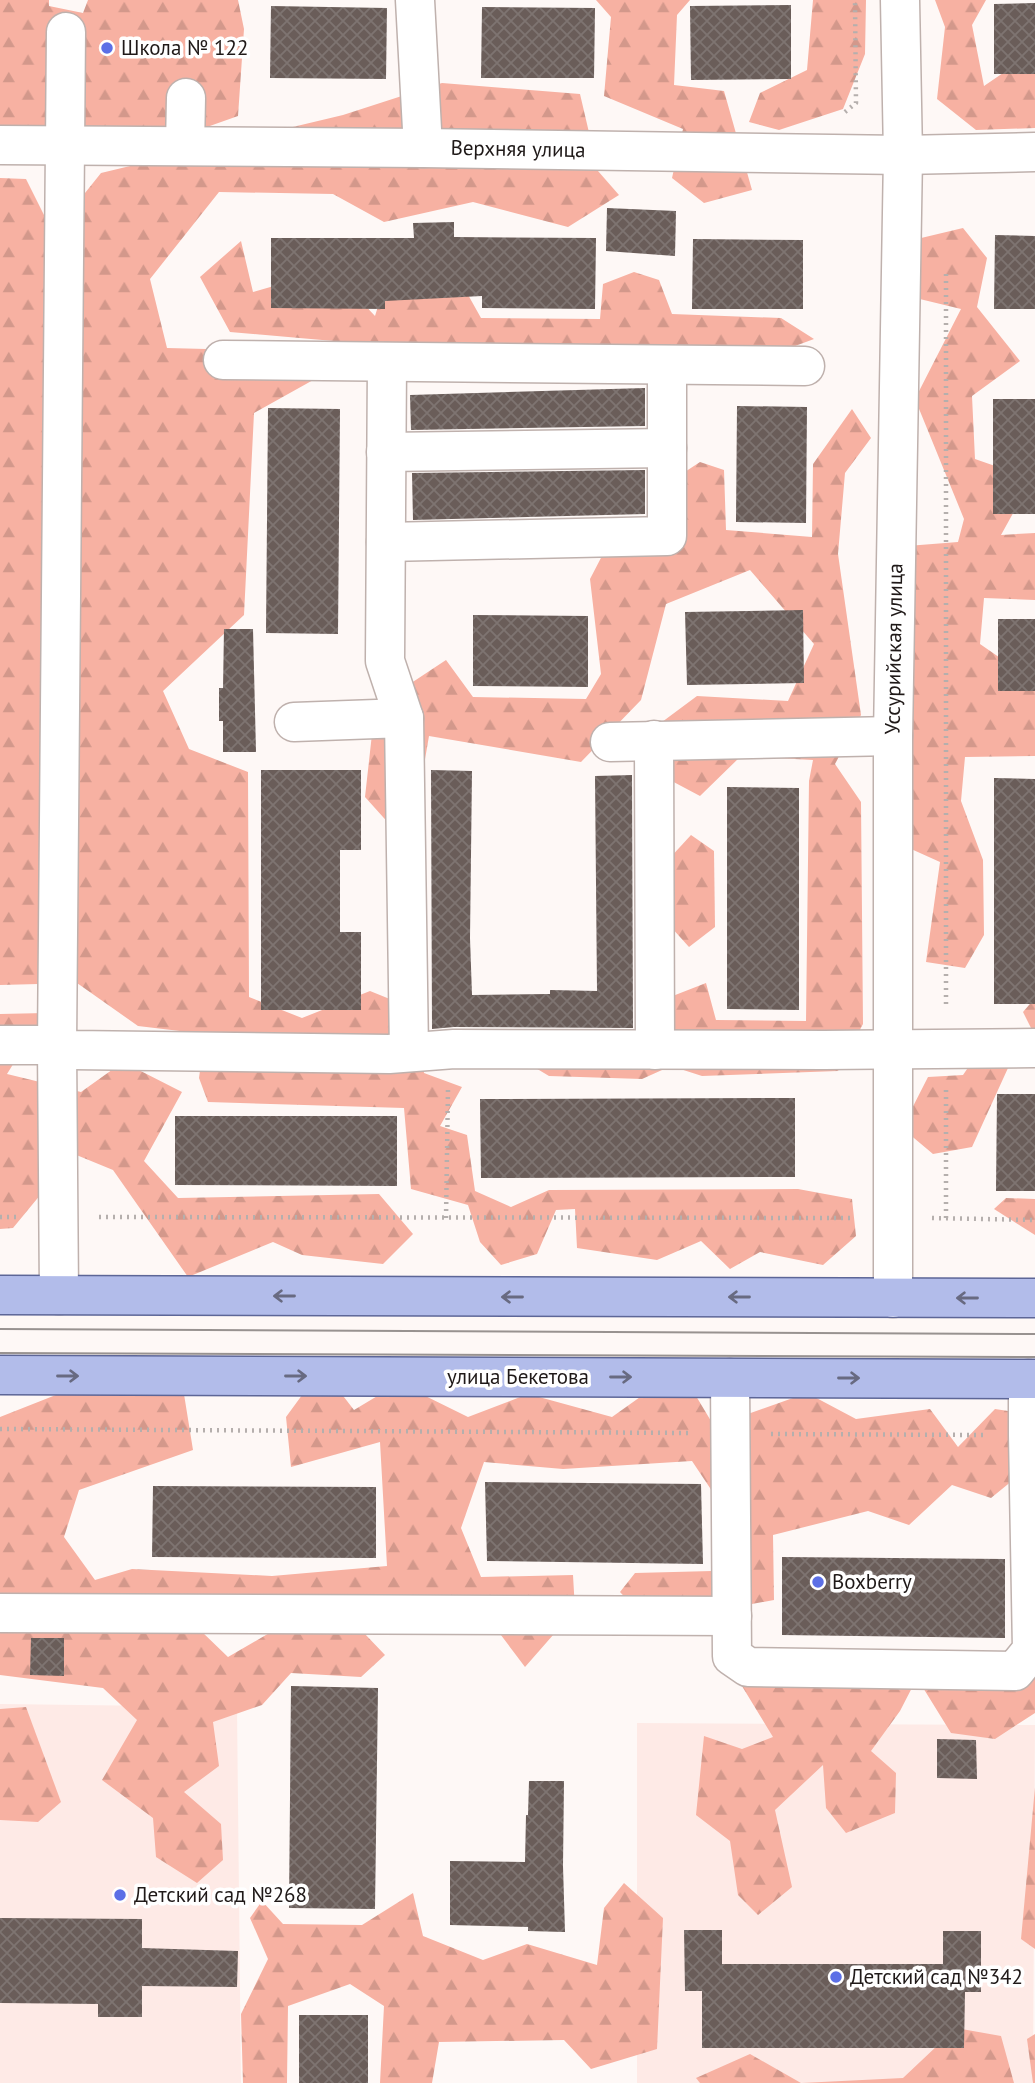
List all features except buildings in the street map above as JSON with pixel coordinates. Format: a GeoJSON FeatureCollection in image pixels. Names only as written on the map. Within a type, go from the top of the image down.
{"type":"FeatureCollection","features":[{"type":"Feature","properties":{"kind":"main road"},"geometry":{"type":"LineString","coordinates":[[0,1295],[1035,1298]]}},
{"type":"Feature","properties":{"kind":"main road","name":"улица Бекетова"},"geometry":{"type":"LineString","coordinates":[[0,1375],[1032,1379]]}},
{"type":"Feature","properties":{"kind":"street"},"geometry":{"type":"LineString","coordinates":[[415,0],[423,148]]}},
{"type":"Feature","properties":{"kind":"street","name":"Уссурийская улица"},"geometry":{"type":"LineString","coordinates":[[893,1298],[892,736],[903,155],[901,0]]}},
{"type":"Feature","properties":{"kind":"street"},"geometry":{"type":"LineString","coordinates":[[59,1296],[57,1047],[66,32]]}},
{"type":"Feature","properties":{"kind":"street"},"geometry":{"type":"LineString","coordinates":[[185,146],[186,98]]}},
{"type":"Feature","properties":{"kind":"street","name":"Верхняя улица"},"geometry":{"type":"LineString","coordinates":[[0,145],[903,155],[1035,152]]}},
{"type":"Feature","properties":{"kind":"street"},"geometry":{"type":"LineString","coordinates":[[223,360],[805,366]]}},
{"type":"Feature","properties":{"kind":"street"},"geometry":{"type":"LineString","coordinates":[[387,362],[385,661],[404,718],[409,1052]]}},
{"type":"Feature","properties":{"kind":"street"},"geometry":{"type":"LineString","coordinates":[[386,542],[667,536],[667,365]]}},
{"type":"Feature","properties":{"kind":"street"},"geometry":{"type":"LineString","coordinates":[[386,452],[667,448]]}},
{"type":"Feature","properties":{"kind":"street"},"geometry":{"type":"LineString","coordinates":[[294,722],[404,718]]}},
{"type":"Feature","properties":{"kind":"street"},"geometry":{"type":"LineString","coordinates":[[610,742],[892,736]]}},
{"type":"Feature","properties":{"kind":"street"},"geometry":{"type":"LineString","coordinates":[[654,740],[655,1050]]}},
{"type":"Feature","properties":{"kind":"street"},"geometry":{"type":"LineString","coordinates":[[0,1045],[42,1045],[72,1050],[389,1054],[448,1050],[1035,1048]]}},
{"type":"Feature","properties":{"kind":"street"},"geometry":{"type":"LineString","coordinates":[[730,1378],[732,1656],[748,1667],[1015,1671],[1032,1650],[1027,1435],[1032,1379]]}},
{"type":"Feature","properties":{"kind":"street"},"geometry":{"type":"LineString","coordinates":[[0,1614],[732,1616]]}},
{"type":"Feature","properties":{"kind":"path"},"geometry":{"type":"LineString","coordinates":[[946,265],[946,1219]]}},
{"type":"Feature","properties":{"kind":"path"},"geometry":{"type":"LineString","coordinates":[[446,1218],[448,1050]]}},
{"type":"Feature","properties":{"kind":"path"},"geometry":{"type":"LineString","coordinates":[[0,1217],[1035,1220]]}},
{"type":"Feature","properties":{"kind":"path"},"geometry":{"type":"LineString","coordinates":[[0,1429],[1027,1435]]}},
{"type":"Feature","properties":{"kind":"shaded area","name":"Детский сад №268"},"geometry":{"type":"Polygon","coordinates":[[[0,1704],[237,1707],[241,2083],[0,2083],[0,1704]]]}},
{"type":"Feature","properties":{"kind":"shaded area","name":"Детский сад №342"},"geometry":{"type":"Polygon","coordinates":[[[637,1723],[1035,1725],[1033,2083],[637,2083],[637,1723]]]}},
{"type":"Feature","properties":{"kind":"green space","name":"Школа № 122"},"geometry":{"type":"Polygon","coordinates":[[[0,0],[49,0],[49,6],[83,13],[88,0],[238,0],[244,29],[238,116],[128,155],[0,140],[0,0]]]}},
{"type":"Feature","properties":{"kind":"green space"},"geometry":{"type":"Polygon","coordinates":[[[596,0],[690,0],[677,15],[674,85],[724,91],[752,190],[704,203],[672,178],[683,129],[604,96],[611,17],[596,0]]]}},
{"type":"Feature","properties":{"kind":"green space"},"geometry":{"type":"Polygon","coordinates":[[[813,0],[866,0],[865,54],[843,109],[779,130],[749,122],[760,93],[807,70],[813,0]]]}},
{"type":"Feature","properties":{"kind":"green space"},"geometry":{"type":"Polygon","coordinates":[[[935,0],[986,0],[972,25],[984,86],[1035,51],[1035,128],[976,130],[937,99],[945,27],[935,0]]]}},
{"type":"Feature","properties":{"kind":"green space"},"geometry":{"type":"Polygon","coordinates":[[[442,83],[580,94],[598,171],[619,195],[568,227],[473,202],[384,222],[333,194],[219,192],[150,279],[167,348],[281,351],[315,379],[254,413],[244,615],[163,691],[189,749],[248,772],[249,997],[302,1018],[370,991],[417,1010],[424,1073],[462,1087],[440,1126],[467,1135],[475,1191],[511,1207],[549,1190],[798,1189],[852,1199],[856,1236],[823,1265],[760,1252],[730,1269],[701,1241],[657,1260],[577,1248],[575,1209],[556,1210],[537,1254],[501,1265],[480,1242],[468,1205],[411,1189],[404,1108],[208,1102],[199,1078],[205,1034],[138,1026],[77,983],[0,985],[0,178],[26,179],[53,233],[101,173],[343,115],[442,83]]]}},
{"type":"Feature","properties":{"kind":"green space"},"geometry":{"type":"Polygon","coordinates":[[[963,228],[987,258],[977,307],[1020,361],[972,396],[975,459],[1032,479],[1001,535],[1035,533],[1035,600],[984,598],[980,644],[1035,682],[1035,756],[965,757],[961,801],[983,860],[984,935],[965,968],[926,962],[940,862],[900,844],[908,766],[875,639],[907,546],[958,542],[964,519],[915,399],[961,309],[895,293],[896,244],[963,228]]]}},
{"type":"Feature","properties":{"kind":"green space"},"geometry":{"type":"Polygon","coordinates":[[[241,241],[253,292],[298,279],[339,278],[375,316],[397,245],[443,250],[481,318],[600,319],[603,284],[634,272],[659,280],[672,314],[781,318],[814,339],[779,352],[345,342],[230,332],[200,277],[241,241]]]}},
{"type":"Feature","properties":{"kind":"green space"},"geometry":{"type":"Polygon","coordinates":[[[852,409],[871,438],[845,473],[838,554],[861,715],[835,764],[861,802],[863,1024],[838,1071],[702,1076],[671,1066],[642,1079],[549,1076],[524,1061],[640,1045],[665,999],[706,983],[716,1020],[806,1021],[809,781],[813,760],[741,756],[700,796],[668,779],[662,722],[697,696],[788,701],[814,644],[750,570],[666,604],[641,700],[581,762],[429,736],[417,806],[392,827],[365,797],[375,707],[446,660],[473,697],[586,699],[601,674],[590,579],[616,529],[656,524],[662,487],[700,462],[724,470],[726,530],[812,537],[813,464],[852,409]]]}},
{"type":"Feature","properties":{"kind":"green space"},"geometry":{"type":"Polygon","coordinates":[[[691,835],[714,851],[715,927],[689,947],[671,927],[668,860],[691,835]]]}},
{"type":"Feature","properties":{"kind":"green space"},"geometry":{"type":"Polygon","coordinates":[[[1035,998],[1035,1031],[1033,1032],[1023,1012],[1035,998]]]}},
{"type":"Feature","properties":{"kind":"green space"},"geometry":{"type":"Polygon","coordinates":[[[45,1013],[7,1074],[81,1092],[123,1062],[182,1092],[144,1161],[178,1198],[379,1194],[413,1234],[383,1264],[302,1255],[273,1242],[188,1277],[113,1170],[74,1154],[13,1228],[0,1229],[0,1014],[45,1013]]]}},
{"type":"Feature","properties":{"kind":"green space"},"geometry":{"type":"Polygon","coordinates":[[[978,1053],[1008,1068],[972,1147],[933,1154],[902,1128],[928,1077],[963,1075],[978,1053]]]}},
{"type":"Feature","properties":{"kind":"green space"},"geometry":{"type":"Polygon","coordinates":[[[1006,1198],[1035,1199],[1035,1235],[994,1209],[1006,1198]]]}},
{"type":"Feature","properties":{"kind":"green space"},"geometry":{"type":"Polygon","coordinates":[[[399,1383],[468,1417],[528,1394],[612,1417],[657,1385],[690,1386],[714,1426],[807,1393],[856,1419],[930,1409],[958,1447],[995,1409],[1035,1415],[1035,1462],[991,1498],[952,1485],[909,1525],[868,1511],[773,1535],[774,1600],[649,1623],[620,1592],[635,1573],[712,1571],[714,1494],[692,1461],[563,1469],[484,1462],[461,1528],[481,1577],[573,1575],[575,1610],[525,1667],[482,1610],[200,1630],[228,1657],[271,1632],[364,1633],[385,1655],[361,1677],[291,1673],[262,1705],[213,1722],[219,1766],[184,1792],[221,1824],[223,1860],[197,1883],[156,1857],[153,1818],[102,1780],[137,1720],[103,1688],[0,1675],[0,1417],[71,1389],[183,1388],[193,1450],[79,1490],[64,1537],[95,1580],[132,1569],[272,1576],[387,1566],[380,1442],[291,1467],[286,1417],[305,1391],[337,1388],[354,1410],[399,1383]]]}},
{"type":"Feature","properties":{"kind":"green space"},"geometry":{"type":"Polygon","coordinates":[[[1035,1640],[1035,1713],[995,1739],[951,1733],[917,1678],[900,1711],[871,1751],[896,1773],[895,1813],[846,1833],[826,1808],[823,1765],[775,1810],[792,1887],[758,1915],[738,1895],[730,1841],[696,1815],[704,1736],[742,1749],[773,1737],[731,1668],[766,1648],[828,1679],[998,1654],[1035,1640]]]}},
{"type":"Feature","properties":{"kind":"green space"},"geometry":{"type":"Polygon","coordinates":[[[26,1707],[61,1802],[38,1822],[0,1820],[0,1709],[26,1707]]]}},
{"type":"Feature","properties":{"kind":"green space"},"geometry":{"type":"Polygon","coordinates":[[[1035,1787],[1035,1949],[1021,1939],[1035,1787]]]}},
{"type":"Feature","properties":{"kind":"green space"},"geometry":{"type":"Polygon","coordinates":[[[624,1883],[663,1918],[657,2049],[591,2069],[564,2040],[439,2042],[432,2083],[380,2083],[384,2006],[350,1984],[288,2006],[287,2083],[243,2083],[241,2014],[268,1959],[250,1918],[262,1901],[283,1924],[362,1925],[413,1893],[423,1936],[483,1960],[527,1944],[597,1965],[604,1908],[624,1883]]]}},
{"type":"Feature","properties":{"kind":"green space"},"geometry":{"type":"Polygon","coordinates":[[[956,2028],[1001,2036],[1014,2083],[801,2083],[903,2078],[956,2028]]]}},
{"type":"Feature","properties":{"kind":"green space"},"geometry":{"type":"Polygon","coordinates":[[[1035,2034],[1035,2083],[1033,2083],[1027,2039],[1035,2034]]]}},
{"type":"Feature","properties":{"kind":"green space"},"geometry":{"type":"Polygon","coordinates":[[[750,2054],[801,2083],[700,2083],[696,2078],[750,2054]]]}},
{"type":"Feature","properties":{"kind":"tram line"},"geometry":{"type":"LineString","coordinates":[[0,1329],[1035,1334]]}},
{"type":"Feature","properties":{"kind":"tram line"},"geometry":{"type":"LineString","coordinates":[[0,1353],[1035,1357]]}},
{"type":"Feature","properties":{"kind":"place","name":"Школа № 122"},"geometry":{"type":"Point","coordinates":[107,48]}},
{"type":"Feature","properties":{"kind":"place","name":"Boxberry"},"geometry":{"type":"Point","coordinates":[818,1582]}},
{"type":"Feature","properties":{"kind":"place","name":"Детский сад №268"},"geometry":{"type":"Point","coordinates":[120,1895]}},
{"type":"Feature","properties":{"kind":"place","name":"Детский сад №342"},"geometry":{"type":"Point","coordinates":[836,1977]}}]}
